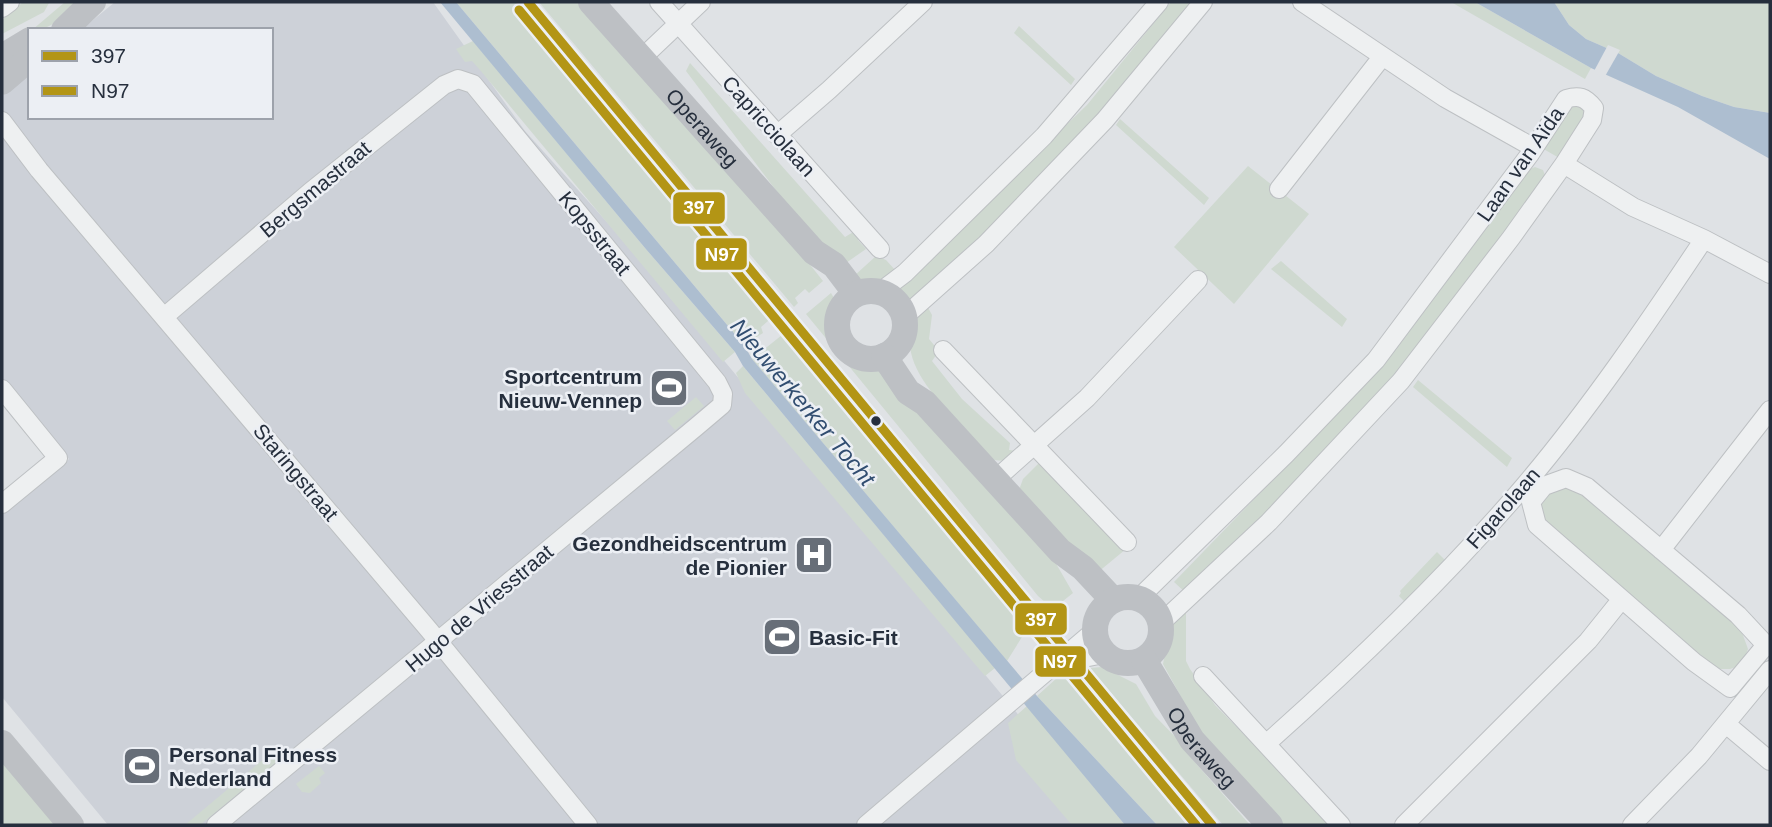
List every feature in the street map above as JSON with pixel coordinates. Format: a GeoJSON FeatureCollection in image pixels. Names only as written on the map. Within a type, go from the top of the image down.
{"type":"FeatureCollection","features":[{"type":"Feature","properties":{"kind":"main road","name":"Operaweg"},"geometry":{"type":"LineString","coordinates":[[591,2],[814,252],[834,265],[860,297]]}},
{"type":"Feature","properties":{"kind":"main road"},"geometry":{"type":"LineString","coordinates":[[54,28],[78,16]]}},
{"type":"Feature","properties":{"kind":"main road"},"geometry":{"type":"LineString","coordinates":[[2,57],[28,41]]}},
{"type":"Feature","properties":{"kind":"main road"},"geometry":{"type":"LineString","coordinates":[[2,82],[28,60]]}},
{"type":"Feature","properties":{"kind":"main road"},"geometry":{"type":"LineString","coordinates":[[860,297],[895,302],[904,317],[904,333],[890,352],[874,359],[855,355],[841,341],[837,322],[860,297]]}},
{"type":"Feature","properties":{"kind":"main road"},"geometry":{"type":"LineString","coordinates":[[890,352],[908,392],[925,403],[1060,551],[1083,568],[1110,619],[1115,661],[1125,664],[1144,660],[1158,646],[1161,623],[1154,609],[1110,619]]}},
{"type":"Feature","properties":{"kind":"main road","name":"Operaweg"},"geometry":{"type":"LineString","coordinates":[[1144,660],[1192,740],[1270,825]]}},
{"type":"Feature","properties":{"kind":"main road"},"geometry":{"type":"LineString","coordinates":[[2,743],[71,825]]}},
{"type":"Feature","properties":{"kind":"street"},"geometry":{"type":"LineString","coordinates":[[2,8],[9,2]]}},
{"type":"Feature","properties":{"kind":"street","name":"Capricciolaan"},"geometry":{"type":"LineString","coordinates":[[659,2],[880,249]]}},
{"type":"Feature","properties":{"kind":"street"},"geometry":{"type":"LineString","coordinates":[[642,58],[701,2]]}},
{"type":"Feature","properties":{"kind":"street"},"geometry":{"type":"LineString","coordinates":[[776,135],[829,90],[923,2]]}},
{"type":"Feature","properties":{"kind":"street"},"geometry":{"type":"LineString","coordinates":[[860,297],[905,273],[1044,136],[1159,2]]}},
{"type":"Feature","properties":{"kind":"street"},"geometry":{"type":"LineString","coordinates":[[904,317],[986,244],[1104,120],[1203,2]]}},
{"type":"Feature","properties":{"kind":"street"},"geometry":{"type":"LineString","coordinates":[[1302,2],[1445,99],[1534,148]]}},
{"type":"Feature","properties":{"kind":"street"},"geometry":{"type":"LineString","coordinates":[[1279,189],[1382,57]]}},
{"type":"Feature","properties":{"kind":"street","name":"Bergsmastraat"},"geometry":{"type":"LineString","coordinates":[[164,317],[310,192],[444,85],[458,79],[473,85]]}},
{"type":"Feature","properties":{"kind":"street","name":"Kopsstraat"},"geometry":{"type":"LineString","coordinates":[[473,85],[717,382]]}},
{"type":"Feature","properties":{"kind":"street","name":"Laan van Aïda"},"geometry":{"type":"LineString","coordinates":[[866,825],[1035,683],[1068,651],[1110,619],[1286,454],[1376,360],[1534,148],[1566,99],[1579,97],[1587,100],[1594,108],[1592,120],[1564,164],[1401,381],[1269,522],[1161,623]]}},
{"type":"Feature","properties":{"kind":"street","name":"Staringstraat"},"geometry":{"type":"LineString","coordinates":[[2,121],[39,170],[439,642],[588,825]]}},
{"type":"Feature","properties":{"kind":"street"},"geometry":{"type":"LineString","coordinates":[[1564,164],[1633,207],[1704,239],[1770,274]]}},
{"type":"Feature","properties":{"kind":"street","name":"Figarolaan"},"geometry":{"type":"LineString","coordinates":[[1266,744],[1426,592],[1525,485],[1619,364],[1704,239]]}},
{"type":"Feature","properties":{"kind":"street"},"geometry":{"type":"LineString","coordinates":[[996,479],[1087,398],[1198,280]]}},
{"type":"Feature","properties":{"kind":"street"},"geometry":{"type":"LineString","coordinates":[[943,349],[1127,542]]}},
{"type":"Feature","properties":{"kind":"street","name":"Hugo de Vriesstraat"},"geometry":{"type":"LineString","coordinates":[[216,825],[722,405],[723,394],[717,382]]}},
{"type":"Feature","properties":{"kind":"street"},"geometry":{"type":"LineString","coordinates":[[2,389],[58,458],[2,504]]}},
{"type":"Feature","properties":{"kind":"street"},"geometry":{"type":"LineString","coordinates":[[1661,550],[1770,410]]}},
{"type":"Feature","properties":{"kind":"street"},"geometry":{"type":"LineString","coordinates":[[1566,478],[1587,487],[1661,550],[1738,615],[1766,645],[1730,688],[1621,600],[1537,525],[1531,502],[1544,486],[1566,478]]}},
{"type":"Feature","properties":{"kind":"street"},"geometry":{"type":"LineString","coordinates":[[1404,825],[1588,641],[1621,600]]}},
{"type":"Feature","properties":{"kind":"street"},"geometry":{"type":"LineString","coordinates":[[1058,663],[1110,619]]}},
{"type":"Feature","properties":{"kind":"street"},"geometry":{"type":"LineString","coordinates":[[1632,825],[1699,756],[1770,670]]}},
{"type":"Feature","properties":{"kind":"street"},"geometry":{"type":"LineString","coordinates":[[1203,676],[1341,825]]}},
{"type":"Feature","properties":{"kind":"street"},"geometry":{"type":"LineString","coordinates":[[1726,724],[1770,761]]}},
{"type":"Feature","properties":{"kind":"shaded area"},"geometry":{"type":"Polygon","coordinates":[[[23,2],[49,3],[44,12],[2,34],[2,20],[23,2]]]}},
{"type":"Feature","properties":{"kind":"shaded area"},"geometry":{"type":"Polygon","coordinates":[[[65,2],[76,2],[51,25],[34,28],[65,2]]]}},
{"type":"Feature","properties":{"kind":"shaded area"},"geometry":{"type":"Polygon","coordinates":[[[115,2],[433,2],[525,131],[633,251],[1110,825],[108,825],[2,697],[2,515],[69,459],[2,381],[2,96],[28,75],[28,119],[273,119],[273,28],[83,28],[115,2]]]}},
{"type":"Feature","properties":{"kind":"shaded area"},"geometry":{"type":"Polygon","coordinates":[[[456,2],[516,2],[776,314],[761,327],[763,333],[744,345],[456,2]]]}},
{"type":"Feature","properties":{"kind":"shaded area"},"geometry":{"type":"Polygon","coordinates":[[[539,2],[581,2],[781,228],[823,281],[809,293],[805,289],[795,298],[798,303],[794,307],[539,2]]]}},
{"type":"Feature","properties":{"kind":"shaded area"},"geometry":{"type":"Polygon","coordinates":[[[1171,2],[1194,2],[1098,116],[987,235],[910,304],[895,289],[1087,105],[1171,2]]]}},
{"type":"Feature","properties":{"kind":"shaded area"},"geometry":{"type":"Polygon","coordinates":[[[1451,2],[1475,2],[1591,68],[1585,79],[1451,2]]]}},
{"type":"Feature","properties":{"kind":"shaded area"},"geometry":{"type":"Polygon","coordinates":[[[1554,2],[1770,2],[1770,113],[1734,107],[1656,76],[1618,53],[1586,39],[1569,25],[1554,2]]]}},
{"type":"Feature","properties":{"kind":"shaded area"},"geometry":{"type":"Polygon","coordinates":[[[1019,26],[1075,79],[1071,85],[1014,33],[1019,26]]]}},
{"type":"Feature","properties":{"kind":"shaded area"},"geometry":{"type":"Polygon","coordinates":[[[473,41],[735,352],[723,362],[480,70],[472,61],[465,62],[456,49],[473,41]]]}},
{"type":"Feature","properties":{"kind":"shaded area"},"geometry":{"type":"Polygon","coordinates":[[[690,63],[845,237],[855,231],[861,235],[858,240],[866,249],[843,265],[790,209],[686,71],[690,63]]]}},
{"type":"Feature","properties":{"kind":"shaded area"},"geometry":{"type":"Polygon","coordinates":[[[1579,103],[1587,113],[1561,159],[1540,147],[1569,106],[1579,103]]]}},
{"type":"Feature","properties":{"kind":"shaded area"},"geometry":{"type":"Polygon","coordinates":[[[1120,119],[1209,198],[1204,205],[1116,125],[1120,119]]]}},
{"type":"Feature","properties":{"kind":"shaded area"},"geometry":{"type":"Polygon","coordinates":[[[1248,166],[1309,214],[1234,304],[1174,247],[1248,166]]]}},
{"type":"Feature","properties":{"kind":"shaded area"},"geometry":{"type":"Polygon","coordinates":[[[1535,167],[1543,170],[1546,178],[1397,377],[1187,594],[1174,582],[1378,371],[1528,170],[1535,167]]]}},
{"type":"Feature","properties":{"kind":"shaded area"},"geometry":{"type":"Polygon","coordinates":[[[876,256],[886,260],[896,271],[876,282],[854,276],[876,256]]]}},
{"type":"Feature","properties":{"kind":"shaded area"},"geometry":{"type":"Polygon","coordinates":[[[1281,261],[1347,319],[1342,327],[1271,269],[1281,261]]]}},
{"type":"Feature","properties":{"kind":"shaded area"},"geometry":{"type":"Polygon","coordinates":[[[831,293],[836,308],[834,333],[838,349],[852,361],[887,374],[1047,548],[1073,593],[1053,609],[1038,596],[806,314],[831,293]]]}},
{"type":"Feature","properties":{"kind":"shaded area"},"geometry":{"type":"Polygon","coordinates":[[[926,304],[932,315],[929,339],[939,351],[932,361],[962,399],[1010,443],[1009,450],[1017,451],[1011,457],[1000,461],[988,457],[936,397],[916,368],[910,337],[915,320],[926,304]]]}},
{"type":"Feature","properties":{"kind":"shaded area"},"geometry":{"type":"Polygon","coordinates":[[[782,335],[1027,629],[1007,661],[752,359],[782,335]]]}},
{"type":"Feature","properties":{"kind":"shaded area"},"geometry":{"type":"Polygon","coordinates":[[[743,366],[995,668],[985,676],[745,393],[736,373],[743,366]]]}},
{"type":"Feature","properties":{"kind":"shaded area"},"geometry":{"type":"Polygon","coordinates":[[[1418,380],[1512,458],[1507,467],[1413,387],[1418,380]]]}},
{"type":"Feature","properties":{"kind":"shaded area"},"geometry":{"type":"Polygon","coordinates":[[[696,397],[704,406],[675,430],[667,421],[696,397]]]}},
{"type":"Feature","properties":{"kind":"shaded area"},"geometry":{"type":"Polygon","coordinates":[[[1042,460],[1126,549],[1097,573],[1019,490],[1023,479],[1042,460]]]}},
{"type":"Feature","properties":{"kind":"shaded area"},"geometry":{"type":"Polygon","coordinates":[[[1551,488],[1589,495],[1740,627],[1748,649],[1742,665],[1730,669],[1712,669],[1591,567],[1540,516],[1539,500],[1551,488]]]}},
{"type":"Feature","properties":{"kind":"shaded area"},"geometry":{"type":"Polygon","coordinates":[[[1437,552],[1445,560],[1405,602],[1399,596],[1400,591],[1437,552]]]}},
{"type":"Feature","properties":{"kind":"shaded area"},"geometry":{"type":"Polygon","coordinates":[[[1186,611],[1186,661],[1190,669],[1215,705],[1333,825],[1282,825],[1210,750],[1163,664],[1171,623],[1186,611]]]}},
{"type":"Feature","properties":{"kind":"shaded area"},"geometry":{"type":"Polygon","coordinates":[[[1102,667],[1136,684],[1155,716],[1187,749],[1192,759],[1250,825],[1223,825],[1090,668],[1102,667]]]}},
{"type":"Feature","properties":{"kind":"shaded area"},"geometry":{"type":"Polygon","coordinates":[[[1068,668],[1195,825],[1157,825],[1037,696],[1068,668]]]}},
{"type":"Feature","properties":{"kind":"shaded area"},"geometry":{"type":"Polygon","coordinates":[[[1027,706],[1125,825],[1072,825],[1016,760],[1008,723],[1027,706]]]}},
{"type":"Feature","properties":{"kind":"shaded area"},"geometry":{"type":"Polygon","coordinates":[[[272,752],[276,763],[200,825],[185,825],[272,752]]]}},
{"type":"Feature","properties":{"kind":"shaded area"},"geometry":{"type":"Polygon","coordinates":[[[2,757],[60,825],[2,825],[2,757]]]}},
{"type":"Feature","properties":{"kind":"shaded area"},"geometry":{"type":"Polygon","coordinates":[[[319,766],[325,773],[319,778],[321,783],[310,793],[302,792],[296,784],[319,766]]]}},
{"type":"Feature","properties":{"kind":"water"},"geometry":{"type":"Polygon","coordinates":[[[440,2],[456,2],[744,345],[752,359],[1037,696],[1157,825],[1125,825],[743,366],[735,352],[440,2]]]}},
{"type":"Feature","properties":{"kind":"water"},"geometry":{"type":"Polygon","coordinates":[[[1475,2],[1554,2],[1569,25],[1586,39],[1618,53],[1656,76],[1734,107],[1770,113],[1770,159],[1678,107],[1591,68],[1475,2]]]}},
{"type":"Feature","properties":{"kind":"pier"},"geometry":{"type":"Polygon","coordinates":[[[1608,45],[1620,50],[1604,78],[1593,73],[1608,45]]]}},
{"type":"Feature","properties":{"kind":"transit line","name":"397"},"geometry":{"type":"LineString","coordinates":[[528,2],[1212,825]]}},
{"type":"Feature","properties":{"kind":"transit line","name":"N97"},"geometry":{"type":"LineString","coordinates":[[519,10],[1196,825]]}},
{"type":"Feature","properties":{"kind":"place","name":"Sportcentrum Nieuw-Vennep"},"geometry":{"type":"Point","coordinates":[669,388]}},
{"type":"Feature","properties":{"kind":"place","name":"Gezondheidscentrum de Pionier"},"geometry":{"type":"Point","coordinates":[814,555]}},
{"type":"Feature","properties":{"kind":"place","name":"Basic-Fit"},"geometry":{"type":"Point","coordinates":[782,637]}},
{"type":"Feature","properties":{"kind":"place","name":"Personal Fitness Nederland"},"geometry":{"type":"Point","coordinates":[142,766]}},
{"type":"Feature","properties":{"kind":"water label","name":"Nieuwerkerker Tocht"},"geometry":{"type":"Point","coordinates":[803,402]}}]}
